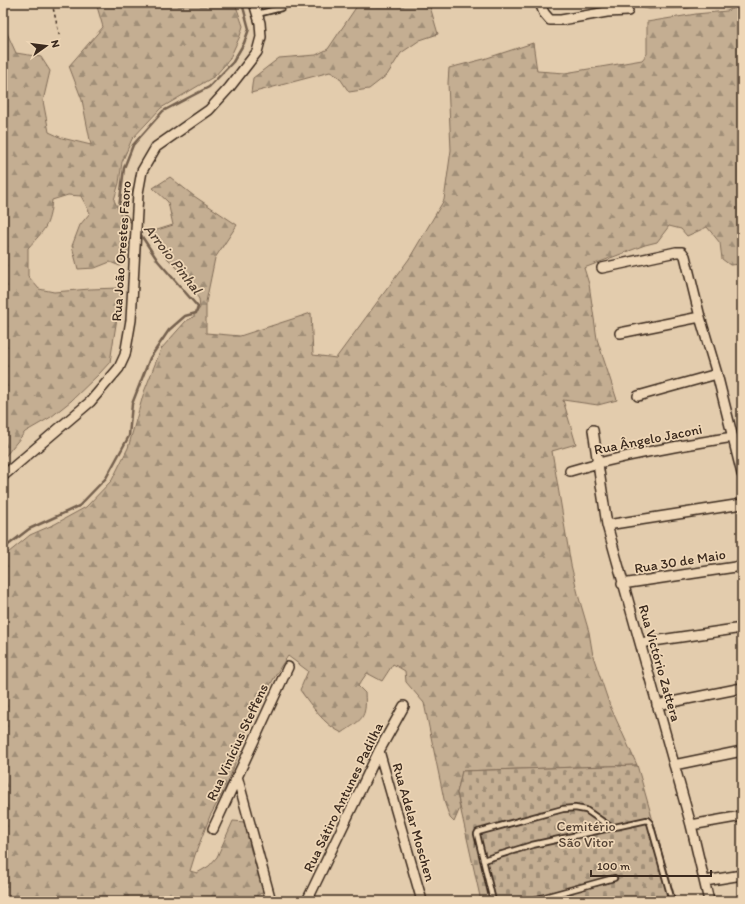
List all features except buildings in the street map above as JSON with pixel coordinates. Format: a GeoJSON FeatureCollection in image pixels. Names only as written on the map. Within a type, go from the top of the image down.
{"type":"FeatureCollection","features":[{"type":"Feature","properties":{"kind":"street","name":"Rua João Orestes Faoro"},"geometry":{"type":"LineString","coordinates":[[3,476],[90,402],[119,368],[125,355],[131,320],[138,193],[142,171],[156,147],[209,110],[229,88],[257,52],[261,37],[260,23],[254,3]]}},
{"type":"Feature","properties":{"kind":"street"},"geometry":{"type":"LineString","coordinates":[[540,3],[544,14],[550,20],[561,20],[592,14],[628,11]]}},
{"type":"Feature","properties":{"kind":"street"},"geometry":{"type":"LineString","coordinates":[[602,268],[676,252],[682,252],[685,256],[742,474]]}},
{"type":"Feature","properties":{"kind":"street"},"geometry":{"type":"LineString","coordinates":[[620,333],[700,317]]}},
{"type":"Feature","properties":{"kind":"street"},"geometry":{"type":"LineString","coordinates":[[638,396],[717,374]]}},
{"type":"Feature","properties":{"kind":"street","name":"Rua Victório Zattera"},"geometry":{"type":"LineString","coordinates":[[592,430],[606,525],[691,825],[710,901]]}},
{"type":"Feature","properties":{"kind":"street","name":"Rua Ângelo Jaconi"},"geometry":{"type":"LineString","coordinates":[[570,470],[661,449],[733,437]]}},
{"type":"Feature","properties":{"kind":"street"},"geometry":{"type":"LineString","coordinates":[[606,525],[742,504]]}},
{"type":"Feature","properties":{"kind":"street","name":"Rua 30 de Maio"},"geometry":{"type":"LineString","coordinates":[[622,584],[742,566]]}},
{"type":"Feature","properties":{"kind":"street"},"geometry":{"type":"LineString","coordinates":[[640,643],[742,628]]}},
{"type":"Feature","properties":{"kind":"street","name":"Rua Vinícius Steffens"},"geometry":{"type":"LineString","coordinates":[[213,829],[288,667]]}},
{"type":"Feature","properties":{"kind":"street"},"geometry":{"type":"LineString","coordinates":[[657,705],[742,688]]}},
{"type":"Feature","properties":{"kind":"street","name":"Rua Sátiro Antunes Padilha"},"geometry":{"type":"LineString","coordinates":[[307,901],[379,751],[404,706]]}},
{"type":"Feature","properties":{"kind":"street","name":"Rua Adelar Moschen"},"geometry":{"type":"LineString","coordinates":[[379,751],[422,901]]}},
{"type":"Feature","properties":{"kind":"street"},"geometry":{"type":"LineString","coordinates":[[674,765],[742,751]]}},
{"type":"Feature","properties":{"kind":"street"},"geometry":{"type":"LineString","coordinates":[[237,776],[271,901]]}},
{"type":"Feature","properties":{"kind":"street"},"geometry":{"type":"LineString","coordinates":[[691,825],[742,816]]}},
{"type":"Feature","properties":{"kind":"street"},"geometry":{"type":"LineString","coordinates":[[705,881],[742,875]]}},
{"type":"Feature","properties":{"kind":"lane"},"geometry":{"type":"LineString","coordinates":[[257,14],[281,8],[287,3]]}},
{"type":"Feature","properties":{"kind":"lane"},"geometry":{"type":"LineString","coordinates":[[493,901],[477,834],[478,832],[575,808],[586,810],[612,828]]}},
{"type":"Feature","properties":{"kind":"lane"},"geometry":{"type":"LineString","coordinates":[[483,860],[532,845],[647,820],[650,823],[672,901]]}},
{"type":"Feature","properties":{"kind":"lane"},"geometry":{"type":"LineString","coordinates":[[530,901],[614,878]]}},
{"type":"Feature","properties":{"kind":"path"},"geometry":{"type":"LineString","coordinates":[[52,3],[60,38]]}},
{"type":"Feature","properties":{"kind":"green space"},"geometry":{"type":"Polygon","coordinates":[[[96,3],[235,3],[243,26],[229,60],[215,76],[161,108],[132,139],[122,162],[119,183],[114,200],[126,226],[127,253],[120,266],[110,262],[95,268],[78,269],[72,246],[80,225],[90,213],[81,196],[68,195],[52,200],[48,222],[28,248],[28,276],[39,289],[54,292],[119,288],[121,293],[110,362],[71,401],[51,417],[25,432],[3,459],[3,7],[6,31],[16,53],[41,57],[50,71],[43,101],[49,132],[62,138],[91,145],[82,100],[69,66],[103,27],[96,3]]]}},
{"type":"Feature","properties":{"kind":"green space"},"geometry":{"type":"Polygon","coordinates":[[[359,3],[429,3],[438,34],[420,40],[401,53],[387,75],[369,89],[349,92],[339,77],[330,72],[251,93],[253,78],[279,58],[316,55],[328,49],[359,3]]]}},
{"type":"Feature","properties":{"kind":"green space"},"geometry":{"type":"Polygon","coordinates":[[[578,3],[711,3],[688,8],[649,9],[635,6],[592,7],[578,3]]]}},
{"type":"Feature","properties":{"kind":"green space"},"geometry":{"type":"Polygon","coordinates":[[[742,4],[742,264],[730,265],[722,259],[720,243],[707,227],[687,236],[681,229],[669,226],[657,242],[645,245],[584,268],[589,284],[597,339],[617,400],[598,405],[563,400],[576,444],[552,451],[571,565],[589,632],[593,656],[610,706],[637,765],[462,771],[457,793],[460,808],[454,822],[450,818],[445,804],[424,703],[406,682],[405,671],[393,664],[382,681],[367,673],[358,686],[365,693],[365,708],[362,718],[342,733],[324,720],[300,690],[308,671],[288,656],[252,717],[228,783],[210,816],[190,871],[197,873],[209,866],[217,857],[233,821],[245,822],[251,851],[267,898],[261,893],[257,896],[256,901],[3,901],[3,557],[30,535],[55,524],[86,507],[112,480],[128,448],[144,392],[161,349],[200,308],[199,299],[180,271],[161,252],[154,231],[173,225],[168,202],[153,188],[170,177],[194,196],[237,225],[215,258],[206,302],[206,333],[240,336],[311,313],[313,355],[336,358],[409,259],[444,200],[451,150],[448,83],[449,68],[484,59],[533,43],[537,71],[565,73],[642,60],[647,54],[647,22],[696,14],[727,11],[742,4]]]}},
{"type":"Feature","properties":{"kind":"green space","name":"Cemitério São Vitor"},"geometry":{"type":"Polygon","coordinates":[[[637,765],[676,901],[481,901],[457,793],[462,771],[637,765]]]}},
{"type":"Feature","properties":{"kind":"waterway","name":"Arroio Pinhal"},"geometry":{"type":"LineString","coordinates":[[134,225],[119,208],[124,168],[133,145],[163,111],[209,87],[233,62],[244,43],[249,29],[242,3]]}},
{"type":"Feature","properties":{"kind":"waterway","name":"Arroio Pinhal"},"geometry":{"type":"LineString","coordinates":[[3,549],[29,529],[79,506],[106,478],[129,436],[132,404],[150,358],[169,330],[185,316],[196,313],[198,307],[158,261],[139,232]]}}]}
